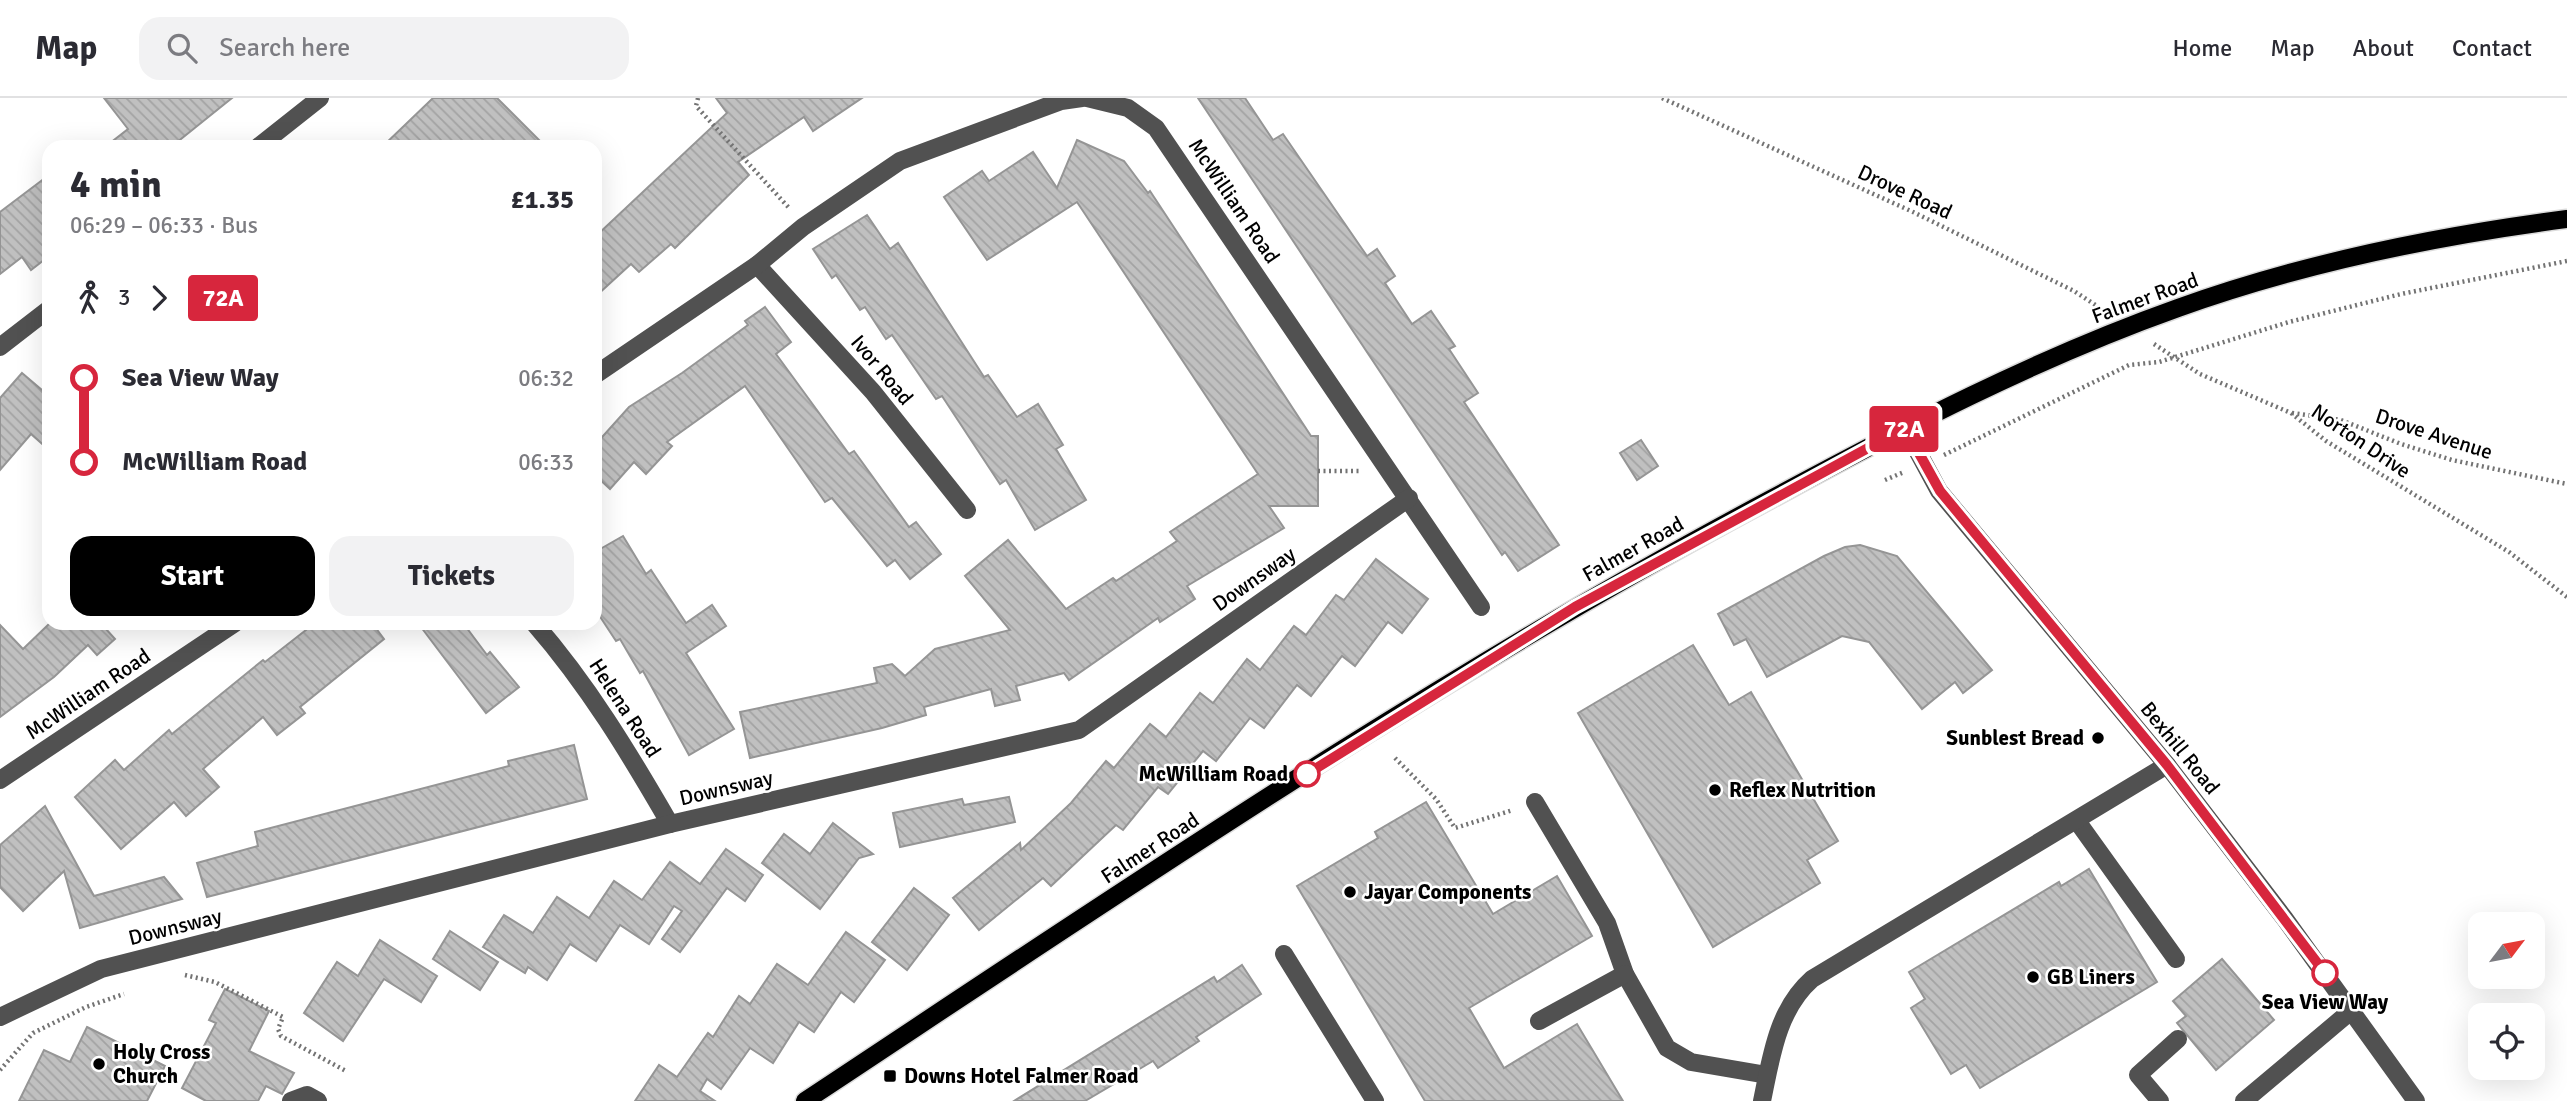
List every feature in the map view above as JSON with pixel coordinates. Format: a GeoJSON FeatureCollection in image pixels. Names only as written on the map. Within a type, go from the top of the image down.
{"type":"FeatureCollection","features":[{"type":"Feature","properties":{"kind":"main road","name":"Falmer Road"},"geometry":{"type":"LineString","coordinates":[[805,1101],[1364,736],[1486,660],[1714,529],[1905,428],[1986,388],[2128,326],[2184,306],[2322,265],[2465,233],[2567,219]]}},
{"type":"Feature","properties":{"kind":"street"},"geometry":{"type":"LineString","coordinates":[[267,140],[320,98]]}},
{"type":"Feature","properties":{"kind":"street","name":"McWilliam Road"},"geometry":{"type":"LineString","coordinates":[[602,370],[757,265],[803,226],[920,151],[1061,101],[1085,98],[1128,108],[1156,128],[1481,607]]}},
{"type":"Feature","properties":{"kind":"street","name":"Ivor Road"},"geometry":{"type":"LineString","coordinates":[[757,265],[873,392],[967,510]]}},
{"type":"Feature","properties":{"kind":"street"},"geometry":{"type":"LineString","coordinates":[[0,347],[42,314]]}},
{"type":"Feature","properties":{"kind":"street","name":"Bexhill Road"},"geometry":{"type":"LineString","coordinates":[[1905,428],[1923,465],[1963,521],[2167,765],[2352,1010],[2416,1101]]}},
{"type":"Feature","properties":{"kind":"street","name":"Downsway"},"geometry":{"type":"LineString","coordinates":[[0,1017],[101,969],[670,824],[1079,730],[1409,498]]}},
{"type":"Feature","properties":{"kind":"street","name":"McWilliam Road"},"geometry":{"type":"LineString","coordinates":[[0,779],[225,630]]}},
{"type":"Feature","properties":{"kind":"street","name":"Helena Road"},"geometry":{"type":"LineString","coordinates":[[540,630],[574,669],[619,736],[670,824]]}},
{"type":"Feature","properties":{"kind":"street"},"geometry":{"type":"LineString","coordinates":[[1762,1101],[1780,1028],[1791,1003],[1812,979],[2167,765]]}},
{"type":"Feature","properties":{"kind":"street"},"geometry":{"type":"LineString","coordinates":[[1535,802],[1607,923],[1625,974],[1667,1048],[1676,1056],[1691,1062],[1768,1075]]}},
{"type":"Feature","properties":{"kind":"street"},"geometry":{"type":"LineString","coordinates":[[2077,821],[2175,958]]}},
{"type":"Feature","properties":{"kind":"street"},"geometry":{"type":"LineString","coordinates":[[1284,954],[1375,1101]]}},
{"type":"Feature","properties":{"kind":"street"},"geometry":{"type":"LineString","coordinates":[[1539,1021],[1625,974]]}},
{"type":"Feature","properties":{"kind":"street"},"geometry":{"type":"LineString","coordinates":[[2244,1101],[2352,1010]]}},
{"type":"Feature","properties":{"kind":"street"},"geometry":{"type":"LineString","coordinates":[[2160,1101],[2138,1075],[2178,1039]]}},
{"type":"Feature","properties":{"kind":"street"},"geometry":{"type":"LineString","coordinates":[[291,1101],[307,1095],[318,1101]]}},
{"type":"Feature","properties":{"kind":"path"},"geometry":{"type":"LineString","coordinates":[[698,98],[696,106],[803,226]]}},
{"type":"Feature","properties":{"kind":"path","name":"Drove Road"},"geometry":{"type":"LineString","coordinates":[[1662,98],[1913,212],[2062,285],[2128,326]]}},
{"type":"Feature","properties":{"kind":"path"},"geometry":{"type":"LineString","coordinates":[[1923,465],[2129,365],[2159,362],[2289,322],[2401,294],[2567,261]]}},
{"type":"Feature","properties":{"kind":"path","name":"Norton Drive"},"geometry":{"type":"LineString","coordinates":[[2128,326],[2200,374],[2291,413],[2326,441],[2509,552],[2567,597]]}},
{"type":"Feature","properties":{"kind":"path","name":"Drove Avenue"},"geometry":{"type":"LineString","coordinates":[[2291,413],[2341,420],[2401,444],[2452,460],[2567,484]]}},
{"type":"Feature","properties":{"kind":"path"},"geometry":{"type":"LineString","coordinates":[[1318,471],[1363,471]]}},
{"type":"Feature","properties":{"kind":"path"},"geometry":{"type":"LineString","coordinates":[[1395,758],[1436,799],[1455,828],[1535,802]]}},
{"type":"Feature","properties":{"kind":"path"},"geometry":{"type":"LineString","coordinates":[[175,978],[187,974],[215,982],[283,1017],[278,1029],[281,1036],[346,1071]]}},
{"type":"Feature","properties":{"kind":"path"},"geometry":{"type":"LineString","coordinates":[[0,1070],[33,1033],[86,1007],[124,994]]}},
{"type":"Feature","properties":{"kind":"building"},"geometry":{"type":"Polygon","coordinates":[[[104,98],[232,98],[180,140],[114,140],[128,129],[104,98]]]}},
{"type":"Feature","properties":{"kind":"building"},"geometry":{"type":"Polygon","coordinates":[[[433,98],[497,98],[539,140],[389,140],[433,98]]]}},
{"type":"Feature","properties":{"kind":"building"},"geometry":{"type":"Polygon","coordinates":[[[716,98],[862,98],[813,131],[804,117],[738,162],[749,175],[675,248],[671,244],[639,272],[631,264],[602,291],[602,230],[727,113],[716,98]]]}},
{"type":"Feature","properties":{"kind":"building"},"geometry":{"type":"Polygon","coordinates":[[[1198,98],[1245,98],[1273,140],[1283,134],[1367,256],[1377,249],[1395,276],[1385,283],[1412,324],[1431,311],[1455,346],[1449,349],[1478,393],[1464,402],[1559,545],[1518,571],[1505,552],[1502,555],[1198,98]]]}},
{"type":"Feature","properties":{"kind":"building"},"geometry":{"type":"Polygon","coordinates":[[[1077,140],[1124,161],[1148,193],[1150,191],[1311,436],[1318,436],[1318,506],[1269,506],[1284,528],[1187,586],[1195,599],[1160,622],[1158,618],[1069,680],[1064,673],[1016,686],[1020,700],[995,706],[991,689],[924,707],[926,715],[882,728],[750,758],[740,712],[877,683],[874,668],[892,664],[905,676],[935,649],[1010,630],[965,576],[1008,540],[1066,609],[1113,578],[1116,581],[1177,541],[1170,532],[1258,474],[1077,202],[987,260],[944,197],[982,171],[989,181],[1033,152],[1057,188],[1077,140]]]}},
{"type":"Feature","properties":{"kind":"building"},"geometry":{"type":"Polygon","coordinates":[[[42,180],[42,261],[31,270],[22,257],[0,274],[0,212],[42,180]]]}},
{"type":"Feature","properties":{"kind":"building"},"geometry":{"type":"Polygon","coordinates":[[[867,215],[890,249],[898,243],[984,377],[988,375],[1017,417],[1038,404],[1063,445],[1056,449],[1086,500],[1035,530],[1006,480],[1000,484],[942,396],[936,399],[892,335],[886,339],[865,307],[860,310],[836,275],[832,278],[813,249],[867,215]]]}},
{"type":"Feature","properties":{"kind":"building"},"geometry":{"type":"Polygon","coordinates":[[[765,307],[791,342],[776,354],[849,454],[854,451],[909,527],[916,522],[941,554],[910,579],[895,560],[887,566],[832,498],[825,502],[745,386],[667,442],[672,446],[646,474],[634,462],[610,489],[602,482],[602,437],[629,407],[748,325],[745,321],[765,307]]]}},
{"type":"Feature","properties":{"kind":"building"},"geometry":{"type":"Polygon","coordinates":[[[22,373],[42,390],[42,444],[31,434],[0,470],[0,398],[22,373]]]}},
{"type":"Feature","properties":{"kind":"building"},"geometry":{"type":"Polygon","coordinates":[[[1641,440],[1658,466],[1637,480],[1620,453],[1641,440]]]}},
{"type":"Feature","properties":{"kind":"building"},"geometry":{"type":"Polygon","coordinates":[[[623,536],[646,574],[651,570],[686,623],[712,605],[726,626],[686,653],[734,729],[689,755],[643,671],[640,673],[620,639],[616,641],[602,620],[602,548],[623,536]]]}},
{"type":"Feature","properties":{"kind":"building"},"geometry":{"type":"Polygon","coordinates":[[[1860,545],[1897,556],[1992,670],[1963,693],[1955,682],[1922,709],[1869,642],[1842,636],[1767,677],[1746,639],[1734,645],[1718,614],[1824,556],[1845,547],[1860,545]]]}},
{"type":"Feature","properties":{"kind":"building"},"geometry":{"type":"Polygon","coordinates":[[[1376,559],[1428,599],[1402,633],[1388,622],[1355,666],[1342,656],[1311,696],[1297,685],[1264,728],[1250,718],[1216,761],[1203,751],[1168,794],[1158,787],[1123,830],[1116,825],[1051,886],[1043,878],[979,930],[953,898],[1020,843],[1021,850],[1071,803],[1106,761],[1114,768],[1150,724],[1166,737],[1200,693],[1213,703],[1247,659],[1260,670],[1294,626],[1306,635],[1336,595],[1344,600],[1376,559]]]}},
{"type":"Feature","properties":{"kind":"building"},"geometry":{"type":"Polygon","coordinates":[[[0,625],[23,649],[43,630],[107,630],[115,639],[97,655],[88,645],[54,677],[0,717],[0,625]]]}},
{"type":"Feature","properties":{"kind":"building"},"geometry":{"type":"Polygon","coordinates":[[[306,630],[377,630],[384,639],[300,707],[305,713],[277,735],[263,717],[203,769],[219,787],[186,816],[174,802],[121,849],[75,797],[115,760],[124,770],[169,730],[172,734],[263,660],[265,662],[306,630]]]}},
{"type":"Feature","properties":{"kind":"building"},"geometry":{"type":"Polygon","coordinates":[[[423,630],[468,630],[487,655],[490,652],[519,687],[486,713],[423,630]]]}},
{"type":"Feature","properties":{"kind":"building","name":"Reflex Nutrition"},"geometry":{"type":"Polygon","coordinates":[[[1693,645],[1729,705],[1751,692],[1838,841],[1807,860],[1820,883],[1713,947],[1578,713],[1693,645]]]}},
{"type":"Feature","properties":{"kind":"building"},"geometry":{"type":"Polygon","coordinates":[[[574,745],[587,799],[207,897],[197,863],[258,846],[255,832],[509,766],[508,761],[574,745]]]}},
{"type":"Feature","properties":{"kind":"building"},"geometry":{"type":"Polygon","coordinates":[[[1009,797],[1015,822],[900,847],[893,813],[962,799],[964,805],[1009,797]]]}},
{"type":"Feature","properties":{"kind":"building"},"geometry":{"type":"Polygon","coordinates":[[[1426,802],[1493,914],[1557,876],[1592,936],[1469,1008],[1504,1068],[1577,1024],[1623,1101],[1425,1101],[1297,886],[1378,838],[1375,832],[1426,802]]]}},
{"type":"Feature","properties":{"kind":"building"},"geometry":{"type":"Polygon","coordinates":[[[45,806],[94,896],[164,877],[182,899],[80,928],[64,871],[23,911],[0,887],[0,845],[45,806]]]}},
{"type":"Feature","properties":{"kind":"building"},"geometry":{"type":"Polygon","coordinates":[[[833,823],[873,854],[859,858],[820,909],[762,863],[784,834],[810,854],[833,823]]]}},
{"type":"Feature","properties":{"kind":"building"},"geometry":{"type":"Polygon","coordinates":[[[726,849],[763,875],[745,901],[727,888],[680,952],[662,939],[682,911],[674,906],[649,944],[620,925],[596,961],[570,944],[547,980],[528,967],[525,973],[483,947],[504,915],[533,933],[557,897],[589,918],[614,881],[642,900],[670,862],[700,884],[726,849]]]}},
{"type":"Feature","properties":{"kind":"building","name":"GB Liners"},"geometry":{"type":"Polygon","coordinates":[[[2089,869],[2157,982],[1980,1088],[1966,1065],[1951,1074],[1911,1008],[1925,999],[1909,972],[2059,882],[2061,886],[2089,869]]]}},
{"type":"Feature","properties":{"kind":"building"},"geometry":{"type":"Polygon","coordinates":[[[914,888],[949,915],[907,970],[872,942],[914,888]]]}},
{"type":"Feature","properties":{"kind":"building"},"geometry":{"type":"Polygon","coordinates":[[[450,931],[498,962],[480,990],[433,959],[450,931]]]}},
{"type":"Feature","properties":{"kind":"building"},"geometry":{"type":"Polygon","coordinates":[[[846,932],[885,960],[854,1002],[841,992],[814,1032],[799,1022],[773,1063],[750,1048],[721,1089],[707,1079],[700,1091],[715,1101],[635,1101],[659,1065],[677,1077],[708,1033],[713,1037],[739,996],[750,1004],[777,964],[808,985],[846,932]]]}},
{"type":"Feature","properties":{"kind":"building"},"geometry":{"type":"Polygon","coordinates":[[[380,940],[437,976],[421,1002],[384,979],[343,1041],[304,1013],[337,962],[358,976],[380,940]]]}},
{"type":"Feature","properties":{"kind":"building"},"geometry":{"type":"Polygon","coordinates":[[[2222,959],[2274,1020],[2216,1070],[2177,1023],[2186,1016],[2173,1001],[2222,959]]]}},
{"type":"Feature","properties":{"kind":"building"},"geometry":{"type":"Polygon","coordinates":[[[1242,965],[1261,994],[1196,1037],[1199,1041],[1158,1068],[1153,1061],[1085,1101],[1014,1101],[1214,977],[1217,982],[1242,965]]]}},
{"type":"Feature","properties":{"kind":"building"},"geometry":{"type":"Polygon","coordinates":[[[225,989],[269,1011],[249,1051],[294,1073],[282,1094],[266,1086],[258,1101],[206,1101],[182,1088],[216,1023],[209,1020],[225,989]]]}},
{"type":"Feature","properties":{"kind":"building","name":"Holy Cross Church"},"geometry":{"type":"Polygon","coordinates":[[[87,1027],[165,1066],[147,1101],[19,1101],[44,1050],[70,1062],[87,1027]]]}},
{"type":"Feature","properties":{"kind":"bus line","name":"72A"},"geometry":{"type":"LineString","coordinates":[[1307,774],[1375,729],[1575,607],[1714,529],[1905,428],[1923,465],[1963,521],[2167,765],[2325,973]]}},
{"type":"Feature","properties":{"kind":"place","name":"Sunblest Bread"},"geometry":{"type":"Point","coordinates":[2098,738]}},
{"type":"Feature","properties":{"kind":"place","name":"McWilliam Road"},"geometry":{"type":"Point","coordinates":[1307,774]}},
{"type":"Feature","properties":{"kind":"place","name":"Reflex Nutrition"},"geometry":{"type":"Point","coordinates":[1715,790]}},
{"type":"Feature","properties":{"kind":"place","name":"Jayar Components"},"geometry":{"type":"Point","coordinates":[1350,892]}},
{"type":"Feature","properties":{"kind":"place","name":"Sea View Way"},"geometry":{"type":"Point","coordinates":[2325,973]}},
{"type":"Feature","properties":{"kind":"place","name":"GB Liners"},"geometry":{"type":"Point","coordinates":[2033,977]}},
{"type":"Feature","properties":{"kind":"place","name":"Holy Cross Church"},"geometry":{"type":"Point","coordinates":[99,1064]}},
{"type":"Feature","properties":{"kind":"place","name":"Downs Hotel Falmer Road"},"geometry":{"type":"Point","coordinates":[890,1076]}}]}
